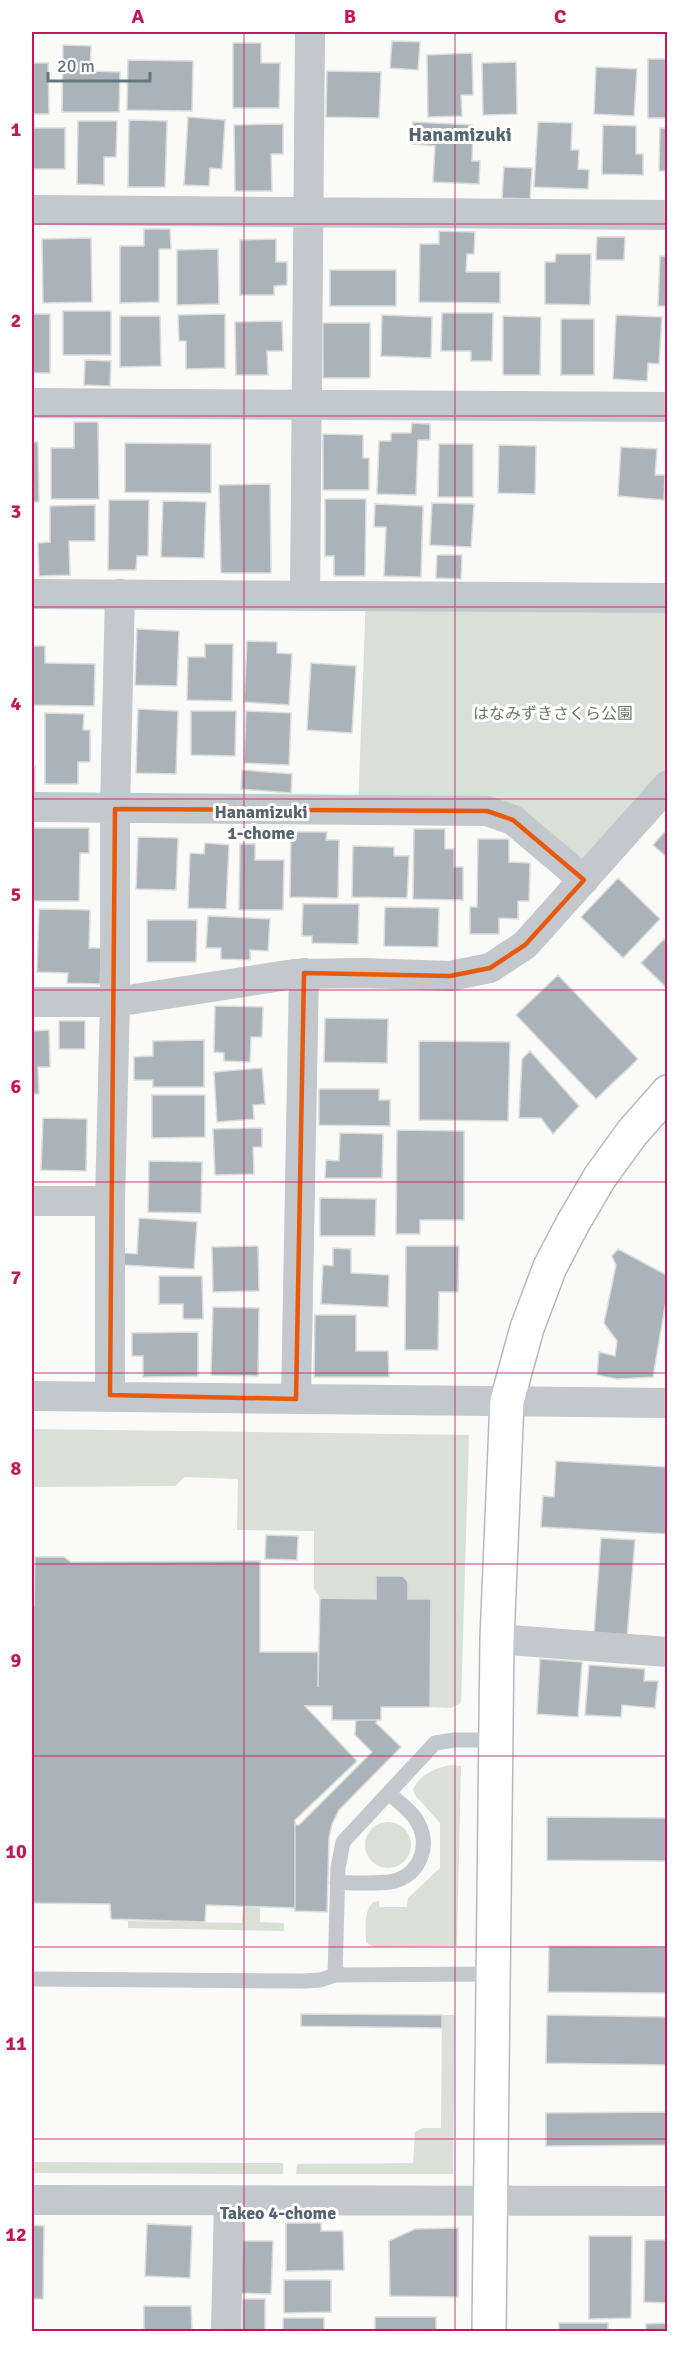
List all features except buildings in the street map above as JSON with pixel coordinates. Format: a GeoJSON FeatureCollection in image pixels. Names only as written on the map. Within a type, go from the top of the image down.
{"type":"FeatureCollection","features":[{"type":"Feature","properties":{"kind":"street"},"geometry":{"type":"LineString","coordinates":[[305,595],[310,32]]}},
{"type":"Feature","properties":{"kind":"street"},"geometry":{"type":"LineString","coordinates":[[32,210],[668,215]]}},
{"type":"Feature","properties":{"kind":"street"},"geometry":{"type":"LineString","coordinates":[[32,403],[668,407]]}},
{"type":"Feature","properties":{"kind":"street"},"geometry":{"type":"LineString","coordinates":[[32,594],[668,598]]}},
{"type":"Feature","properties":{"kind":"street"},"geometry":{"type":"LineString","coordinates":[[110,1395],[110,1201],[120,594]]}},
{"type":"Feature","properties":{"kind":"street"},"geometry":{"type":"LineString","coordinates":[[32,1002],[114,1002],[304,973],[450,976],[490,968],[525,945],[668,785]]}},
{"type":"Feature","properties":{"kind":"street"},"geometry":{"type":"LineString","coordinates":[[32,807],[487,811],[513,820],[584,880]]}},
{"type":"Feature","properties":{"kind":"street"},"geometry":{"type":"LineString","coordinates":[[296,1399],[304,973]]}},
{"type":"Feature","properties":{"kind":"street"},"geometry":{"type":"LineString","coordinates":[[489,2331],[497,1639],[507,1401],[527,1328],[550,1267],[600,1177],[632,1133],[668,1092]]}},
{"type":"Feature","properties":{"kind":"street"},"geometry":{"type":"LineString","coordinates":[[32,1201],[110,1201]]}},
{"type":"Feature","properties":{"kind":"street"},"geometry":{"type":"LineString","coordinates":[[32,1395],[668,1403]]}},
{"type":"Feature","properties":{"kind":"street"},"geometry":{"type":"LineString","coordinates":[[497,1639],[668,1652]]}},
{"type":"Feature","properties":{"kind":"street"},"geometry":{"type":"LineString","coordinates":[[32,2200],[668,2201]]}},
{"type":"Feature","properties":{"kind":"street"},"geometry":{"type":"LineString","coordinates":[[226,2331],[229,2201]]}},
{"type":"Feature","properties":{"kind":"lane"},"geometry":{"type":"LineString","coordinates":[[335,1976],[337,1883],[339,1855],[343,1842],[435,1743],[454,1740],[496,1740]]}},
{"type":"Feature","properties":{"kind":"lane"},"geometry":{"type":"LineString","coordinates":[[337,1883],[396,1881],[411,1873],[423,1857],[424,1839],[418,1822],[389,1793]]}},
{"type":"Feature","properties":{"kind":"lane"},"geometry":{"type":"LineString","coordinates":[[32,1979],[312,1981],[335,1976],[494,1974]]}},
{"type":"Feature","properties":{"kind":"highlighted area"},"geometry":{"type":"Polygon","coordinates":[[[115,809],[487,811],[513,820],[584,880],[525,945],[490,968],[450,976],[304,973],[296,1399],[110,1395],[115,809]]]}},
{"type":"Feature","properties":{"kind":"green space","name":"はなみずきさくら公園"},"geometry":{"type":"Polygon","coordinates":[[[366,596],[667,598],[667,785],[584,880],[513,820],[358,810],[366,596]]]}},
{"type":"Feature","properties":{"kind":"green space"},"geometry":{"type":"Polygon","coordinates":[[[32,1429],[469,1435],[461,1703],[451,1708],[430,1707],[431,1599],[320,1598],[314,1588],[314,1531],[237,1530],[238,1479],[185,1477],[175,1486],[32,1487],[32,1429]]]}},
{"type":"Feature","properties":{"kind":"green space"},"geometry":{"type":"Polygon","coordinates":[[[450,1765],[461,1766],[457,1946],[374,1947],[366,1942],[366,1916],[373,1902],[379,1901],[379,1907],[407,1907],[408,1898],[440,1868],[440,1823],[415,1795],[413,1789],[428,1773],[450,1765]]]}},
{"type":"Feature","properties":{"kind":"green space"},"geometry":{"type":"Polygon","coordinates":[[[393,1822],[405,1828],[410,1836],[410,1854],[405,1862],[397,1867],[383,1868],[375,1865],[368,1858],[365,1840],[368,1832],[375,1825],[393,1822]]]}},
{"type":"Feature","properties":{"kind":"green space"},"geometry":{"type":"Polygon","coordinates":[[[243,1907],[260,1908],[260,1922],[284,1923],[284,1931],[128,1928],[128,1921],[242,1923],[243,1907]]]}},
{"type":"Feature","properties":{"kind":"green space"},"geometry":{"type":"Polygon","coordinates":[[[442,2015],[455,2015],[453,2174],[296,2174],[297,2164],[413,2163],[415,2132],[423,2128],[441,2128],[442,2015]]]}},
{"type":"Feature","properties":{"kind":"green space"},"geometry":{"type":"Polygon","coordinates":[[[32,2162],[283,2163],[283,2174],[32,2173],[32,2162]]]}},
{"type":"Feature","properties":{"kind":"district","name":"Hanamizuki"},"geometry":{"type":"Point","coordinates":[460,134]}},
{"type":"Feature","properties":{"kind":"district","name":"Hanamizuki 1-chome"},"geometry":{"type":"Point","coordinates":[261,822]}},
{"type":"Feature","properties":{"kind":"district","name":"Takeo 4-chome"},"geometry":{"type":"Point","coordinates":[278,2213]}}]}
